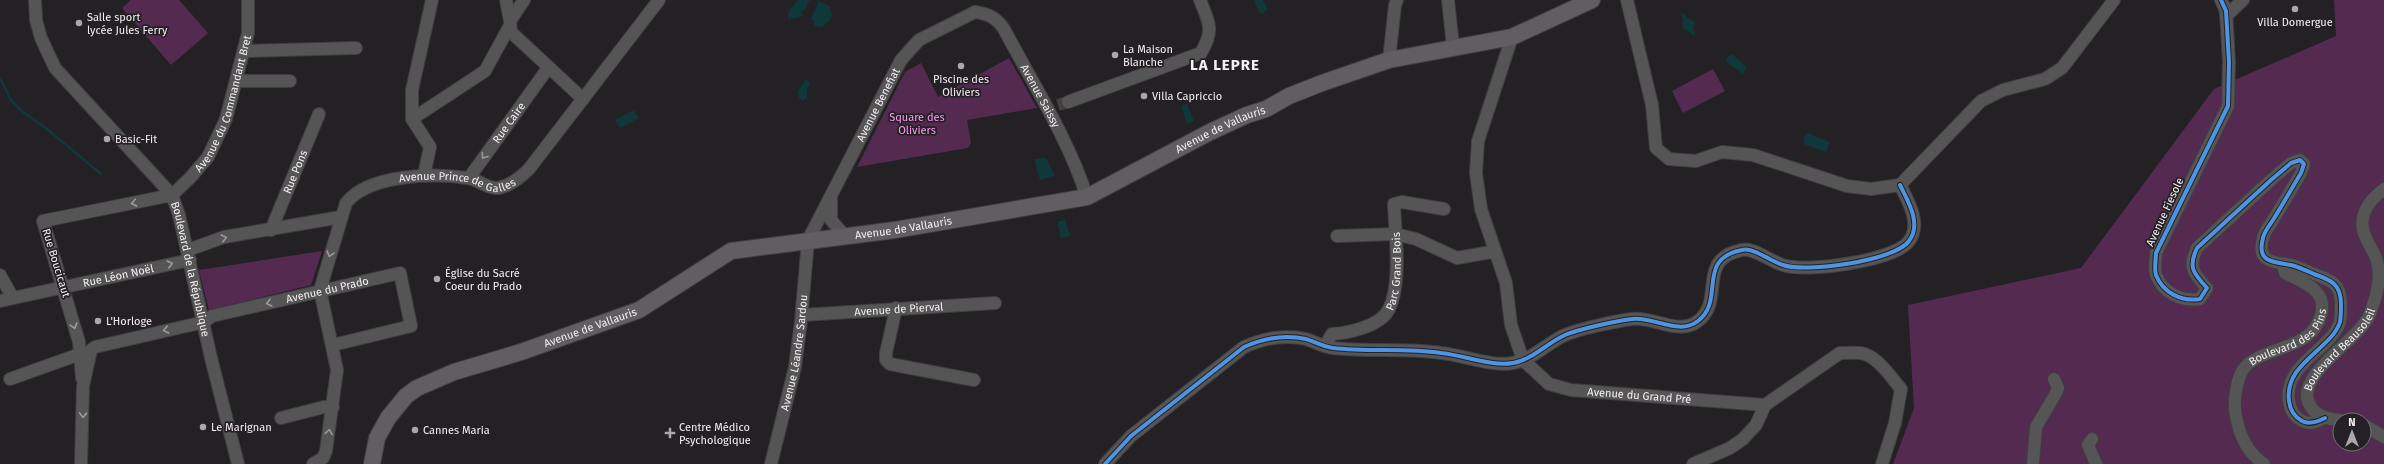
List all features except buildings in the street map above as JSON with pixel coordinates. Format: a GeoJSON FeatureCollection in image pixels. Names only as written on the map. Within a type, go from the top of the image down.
{"type":"FeatureCollection","features":[{"type":"Feature","properties":{"kind":"main road","name":"Avenue de Vallauris"},"geometry":{"type":"LineString","coordinates":[[372,464],[378,438],[388,418],[406,396],[428,383],[454,372],[521,352],[640,310],[731,251],[902,228],[1087,197],[1232,121],[1266,109],[1289,96],[1318,84],[1389,60],[1453,46],[1512,37],[1592,0]]}},
{"type":"Feature","properties":{"kind":"street","name":"Boulevard de la République"},"geometry":{"type":"LineString","coordinates":[[34,0],[36,20],[41,38],[55,68],[172,195],[189,255],[238,464]]}},
{"type":"Feature","properties":{"kind":"street","name":"Avenue du Commandant Bret"},"geometry":{"type":"LineString","coordinates":[[172,195],[199,168],[213,148],[226,119],[245,51],[250,23],[248,0]]}},
{"type":"Feature","properties":{"kind":"street"},"geometry":{"type":"LineString","coordinates":[[424,175],[430,147],[412,119],[412,90],[432,0]]}},
{"type":"Feature","properties":{"kind":"street"},"geometry":{"type":"LineString","coordinates":[[506,0],[509,24],[514,37],[583,99]]}},
{"type":"Feature","properties":{"kind":"street"},"geometry":{"type":"LineString","coordinates":[[412,119],[485,71],[509,24],[524,0]]}},
{"type":"Feature","properties":{"kind":"street","name":"Avenue Prince de Galles"},"geometry":{"type":"LineString","coordinates":[[320,290],[346,203],[356,193],[391,180],[424,175],[469,178],[484,186],[498,188],[517,179],[529,169],[659,0]]}},
{"type":"Feature","properties":{"kind":"street"},"geometry":{"type":"LineString","coordinates":[[1058,106],[1201,53],[1210,37],[1208,20],[1200,0]]}},
{"type":"Feature","properties":{"kind":"street"},"geometry":{"type":"LineString","coordinates":[[1389,60],[1395,5],[1397,0]]}},
{"type":"Feature","properties":{"kind":"street"},"geometry":{"type":"LineString","coordinates":[[1448,0],[1453,46]]}},
{"type":"Feature","properties":{"kind":"street"},"geometry":{"type":"LineString","coordinates":[[1627,0],[1652,105],[1656,148],[1669,159],[1696,161],[1722,152],[1753,155],[1847,186],[1871,189],[1900,185],[1981,101],[2003,90],[2045,79],[2062,68],[2114,0]]}},
{"type":"Feature","properties":{"kind":"street","name":"Avenue Fiesole"},"geometry":{"type":"LineString","coordinates":[[2221,0],[2226,16],[2229,62],[2228,106],[2156,253],[2156,275],[2170,294],[2190,301],[2200,299],[2206,288],[2193,270],[2191,259],[2197,248],[2271,180],[2291,163],[2300,160],[2304,164],[2301,173],[2263,238],[2262,252],[2266,259],[2274,264],[2283,265]]}},
{"type":"Feature","properties":{"kind":"street"},"geometry":{"type":"LineString","coordinates":[[2226,16],[2244,0]]}},
{"type":"Feature","properties":{"kind":"street","name":"Avenue Saissy"},"geometry":{"type":"LineString","coordinates":[[976,6],[1000,22],[1058,106],[1087,197]]}},
{"type":"Feature","properties":{"kind":"street","name":"Avenue Benefiat"},"geometry":{"type":"LineString","coordinates":[[808,240],[901,60],[910,48],[919,40],[976,6]]}},
{"type":"Feature","properties":{"kind":"street"},"geometry":{"type":"LineString","coordinates":[[1512,37],[1478,141],[1476,173],[1481,209],[1506,283],[1511,325],[1523,360]]}},
{"type":"Feature","properties":{"kind":"street"},"geometry":{"type":"LineString","coordinates":[[245,51],[356,48]]}},
{"type":"Feature","properties":{"kind":"street","name":"Rue Caire"},"geometry":{"type":"LineString","coordinates":[[469,178],[548,68]]}},
{"type":"Feature","properties":{"kind":"street"},"geometry":{"type":"LineString","coordinates":[[237,81],[290,81]]}},
{"type":"Feature","properties":{"kind":"street","name":"Rue Pons"},"geometry":{"type":"LineString","coordinates":[[271,230],[319,114]]}},
{"type":"Feature","properties":{"kind":"street"},"geometry":{"type":"LineString","coordinates":[[1105,464],[1131,436],[1244,347],[1261,340],[1277,336],[1305,339],[1331,348],[1441,353],[1510,364],[1523,360],[1566,334],[1633,318],[1678,326],[1697,322],[1706,313],[1712,297],[1711,282],[1714,267],[1728,254],[1745,249],[1783,266],[1808,269],[1895,253],[1910,241],[1914,227],[1913,211],[1900,185]]}},
{"type":"Feature","properties":{"kind":"street","name":"Boulevard Beausoleil"},"geometry":{"type":"LineString","coordinates":[[2324,418],[2314,411],[2309,405],[2306,397],[2307,390],[2317,370],[2345,346],[2368,318],[2380,280],[2378,264],[2362,230],[2362,222],[2368,202],[2384,189]]}},
{"type":"Feature","properties":{"kind":"street","name":"Rue Boucicaut"},"geometry":{"type":"LineString","coordinates":[[84,386],[79,342],[43,221],[172,195]]}},
{"type":"Feature","properties":{"kind":"street","name":"Avenue de Vallauris"},"geometry":{"type":"LineString","coordinates":[[831,196],[831,220],[844,236]]}},
{"type":"Feature","properties":{"kind":"street","name":"Parc Grand Bois"},"geometry":{"type":"LineString","coordinates":[[1325,346],[1332,334],[1343,333],[1379,320],[1389,309],[1396,277],[1394,204],[1402,202],[1444,208]]}},
{"type":"Feature","properties":{"kind":"street"},"geometry":{"type":"LineString","coordinates":[[189,255],[224,237],[341,217]]}},
{"type":"Feature","properties":{"kind":"street"},"geometry":{"type":"LineString","coordinates":[[1338,236],[1396,234],[1416,239],[1456,258],[1491,252]]}},
{"type":"Feature","properties":{"kind":"street","name":"Avenue Léandre Sardou"},"geometry":{"type":"LineString","coordinates":[[771,464],[794,367],[802,314],[808,240]]}},
{"type":"Feature","properties":{"kind":"street","name":"Rue Léon Noël"},"geometry":{"type":"LineString","coordinates":[[0,301],[64,288],[189,255]]}},
{"type":"Feature","properties":{"kind":"street","name":"Boulevard des Pins"},"geometry":{"type":"LineString","coordinates":[[2264,464],[2254,457],[2244,444],[2238,426],[2235,413],[2241,373],[2252,361],[2297,342],[2309,335],[2319,321],[2322,312],[2322,300],[2318,292],[2310,285],[2285,274],[2283,265],[2292,266],[2326,278],[2339,288],[2341,296],[2340,322],[2335,331],[2304,362],[2292,381],[2288,396],[2292,412],[2298,419],[2305,423],[2316,422],[2324,418]]}},
{"type":"Feature","properties":{"kind":"street","name":"Avenue du Prado"},"geometry":{"type":"LineString","coordinates":[[84,386],[91,350],[94,347],[204,322],[212,316],[320,290],[400,273],[411,326],[333,345]]}},
{"type":"Feature","properties":{"kind":"street"},"geometry":{"type":"LineString","coordinates":[[0,275],[13,298]]}},
{"type":"Feature","properties":{"kind":"street"},"geometry":{"type":"LineString","coordinates":[[313,464],[323,458],[326,451],[337,370],[333,345],[320,290]]}},
{"type":"Feature","properties":{"kind":"street","name":"Avenue de Pierval"},"geometry":{"type":"LineString","coordinates":[[802,314],[995,303]]}},
{"type":"Feature","properties":{"kind":"street"},"geometry":{"type":"LineString","coordinates":[[896,308],[886,353],[886,360],[890,364],[974,380]]}},
{"type":"Feature","properties":{"kind":"street"},"geometry":{"type":"LineString","coordinates":[[10,379],[80,354]]}},
{"type":"Feature","properties":{"kind":"street"},"geometry":{"type":"LineString","coordinates":[[1693,464],[1730,448],[1743,439],[1756,425],[1765,405],[1840,354],[1866,354],[1881,367],[1901,389],[1895,423],[1882,464]]}},
{"type":"Feature","properties":{"kind":"street","name":"Avenue du Grand Pré"},"geometry":{"type":"LineString","coordinates":[[1523,360],[1549,384],[1571,390],[1765,405]]}},
{"type":"Feature","properties":{"kind":"street"},"geometry":{"type":"LineString","coordinates":[[2033,464],[2036,427],[2056,394],[2058,388],[2054,379]]}},
{"type":"Feature","properties":{"kind":"street"},"geometry":{"type":"LineString","coordinates":[[81,464],[84,386]]}},
{"type":"Feature","properties":{"kind":"street"},"geometry":{"type":"LineString","coordinates":[[281,418],[324,407],[333,407]]}},
{"type":"Feature","properties":{"kind":"street"},"geometry":{"type":"LineString","coordinates":[[2324,418],[2332,419]]}},
{"type":"Feature","properties":{"kind":"street"},"geometry":{"type":"LineString","coordinates":[[2372,430],[2384,437]]}},
{"type":"Feature","properties":{"kind":"street"},"geometry":{"type":"LineString","coordinates":[[2092,439],[2088,445],[2096,464]]}},
{"type":"Feature","properties":{"kind":"green space"},"geometry":{"type":"Polygon","coordinates":[[[131,0],[179,0],[208,33],[171,65],[122,8],[131,0]]]}},
{"type":"Feature","properties":{"kind":"green space"},"geometry":{"type":"Polygon","coordinates":[[[2334,0],[2384,0],[2384,464],[1893,464],[1914,408],[1908,305],[2081,268],[2214,89],[2336,36],[2334,0]]]}},
{"type":"Feature","properties":{"kind":"green space","name":"Square des Oliviers"},"geometry":{"type":"Polygon","coordinates":[[[1009,58],[1037,108],[967,120],[971,143],[968,148],[857,167],[905,72],[921,63],[938,97],[1009,58]]]}},
{"type":"Feature","properties":{"kind":"green space"},"geometry":{"type":"Polygon","coordinates":[[[1713,69],[1725,91],[1683,113],[1672,91],[1713,69]]]}},
{"type":"Feature","properties":{"kind":"green space"},"geometry":{"type":"Polygon","coordinates":[[[322,251],[311,285],[209,310],[199,270],[322,251]]]}},
{"type":"Feature","properties":{"kind":"water"},"geometry":{"type":"Polygon","coordinates":[[[798,0],[810,0],[807,3],[806,8],[801,11],[803,16],[788,20],[789,10],[798,0]]]}},
{"type":"Feature","properties":{"kind":"water"},"geometry":{"type":"Polygon","coordinates":[[[1254,0],[1263,0],[1268,10],[1260,14],[1254,0]]]}},
{"type":"Feature","properties":{"kind":"water"},"geometry":{"type":"Polygon","coordinates":[[[819,1],[829,6],[832,14],[831,19],[822,27],[815,26],[814,21],[811,19],[819,1]]]}},
{"type":"Feature","properties":{"kind":"water"},"geometry":{"type":"Polygon","coordinates":[[[1684,13],[1686,17],[1695,22],[1693,30],[1695,32],[1694,36],[1682,27],[1683,18],[1681,15],[1684,13]]]}},
{"type":"Feature","properties":{"kind":"water"},"geometry":{"type":"Polygon","coordinates":[[[1732,54],[1747,67],[1743,74],[1726,62],[1727,57],[1732,54]]]}},
{"type":"Feature","properties":{"kind":"water"},"geometry":{"type":"Polygon","coordinates":[[[805,80],[809,81],[810,85],[807,88],[807,98],[803,101],[799,98],[798,91],[805,80]]]}},
{"type":"Feature","properties":{"kind":"water"},"geometry":{"type":"Polygon","coordinates":[[[1187,104],[1194,121],[1187,124],[1181,106],[1187,104]]]}},
{"type":"Feature","properties":{"kind":"water"},"geometry":{"type":"Polygon","coordinates":[[[634,110],[639,118],[620,128],[615,120],[634,110]]]}},
{"type":"Feature","properties":{"kind":"water"},"geometry":{"type":"Polygon","coordinates":[[[1808,133],[1830,142],[1826,152],[1804,144],[1804,137],[1808,133]]]}},
{"type":"Feature","properties":{"kind":"water"},"geometry":{"type":"Polygon","coordinates":[[[1046,158],[1055,176],[1040,180],[1034,159],[1046,158]]]}},
{"type":"Feature","properties":{"kind":"water"},"geometry":{"type":"Polygon","coordinates":[[[1065,220],[1070,236],[1061,238],[1057,222],[1065,220]]]}},
{"type":"Feature","properties":{"kind":"waterway"},"geometry":{"type":"LineString","coordinates":[[0,78],[11,100],[23,112],[47,129],[101,174]]}},
{"type":"Feature","properties":{"kind":"tunnel"},"geometry":{"type":"LineString","coordinates":[[1058,105],[1068,102]]}},
{"type":"Feature","properties":{"kind":"cycle path"},"geometry":{"type":"LineString","coordinates":[[2221,0],[2226,11],[2229,62],[2228,106],[2156,253],[2155,273],[2163,287],[2174,295],[2193,300],[2200,299],[2207,288],[2193,270],[2193,260],[2197,248],[2271,180],[2291,163],[2300,160],[2304,164],[2301,173],[2265,233],[2261,246],[2264,257],[2268,260],[2294,266],[2325,278],[2337,287],[2341,297],[2341,318],[2335,332],[2328,341],[2301,367],[2289,388],[2289,401],[2293,413],[2297,417],[2302,421],[2310,423],[2325,418]]}},
{"type":"Feature","properties":{"kind":"cycle path"},"geometry":{"type":"LineString","coordinates":[[1105,464],[1131,436],[1244,347],[1252,344],[1267,339],[1290,337],[1306,339],[1323,346],[1333,348],[1400,350],[1450,354],[1487,362],[1505,364],[1527,358],[1565,335],[1607,323],[1640,319],[1683,327],[1698,321],[1706,312],[1710,302],[1715,271],[1719,262],[1728,255],[1742,250],[1747,250],[1783,265],[1810,267],[1849,264],[1886,254],[1900,248],[1909,241],[1913,234],[1914,227],[1914,220],[1910,205],[1900,185]]}},
{"type":"Feature","properties":{"kind":"place","name":"Villa Domergue"},"geometry":{"type":"Point","coordinates":[2295,9]}},
{"type":"Feature","properties":{"kind":"place","name":"Salle sport lycée Jules Ferry"},"geometry":{"type":"Point","coordinates":[79,23]}},
{"type":"Feature","properties":{"kind":"place","name":"La Maison Blanche"},"geometry":{"type":"Point","coordinates":[1115,55]}},
{"type":"Feature","properties":{"kind":"place","name":"Piscine des Oliviers"},"geometry":{"type":"Point","coordinates":[961,66]}},
{"type":"Feature","properties":{"kind":"place","name":"Villa Capriccio"},"geometry":{"type":"Point","coordinates":[1144,96]}},
{"type":"Feature","properties":{"kind":"place","name":"Basic-Fit"},"geometry":{"type":"Point","coordinates":[107,139]}},
{"type":"Feature","properties":{"kind":"place","name":"Église du Sacré Coeur du Prado"},"geometry":{"type":"Point","coordinates":[437,279]}},
{"type":"Feature","properties":{"kind":"place","name":"L'Horloge"},"geometry":{"type":"Point","coordinates":[98,321]}},
{"type":"Feature","properties":{"kind":"place","name":"Le Marignan"},"geometry":{"type":"Point","coordinates":[203,427]}},
{"type":"Feature","properties":{"kind":"place","name":"Cannes Maria"},"geometry":{"type":"Point","coordinates":[415,430]}},
{"type":"Feature","properties":{"kind":"place","name":"Centre Médico Psychologique"},"geometry":{"type":"Point","coordinates":[670,433]}},
{"type":"Feature","properties":{"kind":"district","name":"LA LEPRE"},"geometry":{"type":"Point","coordinates":[1225,65]}}]}
